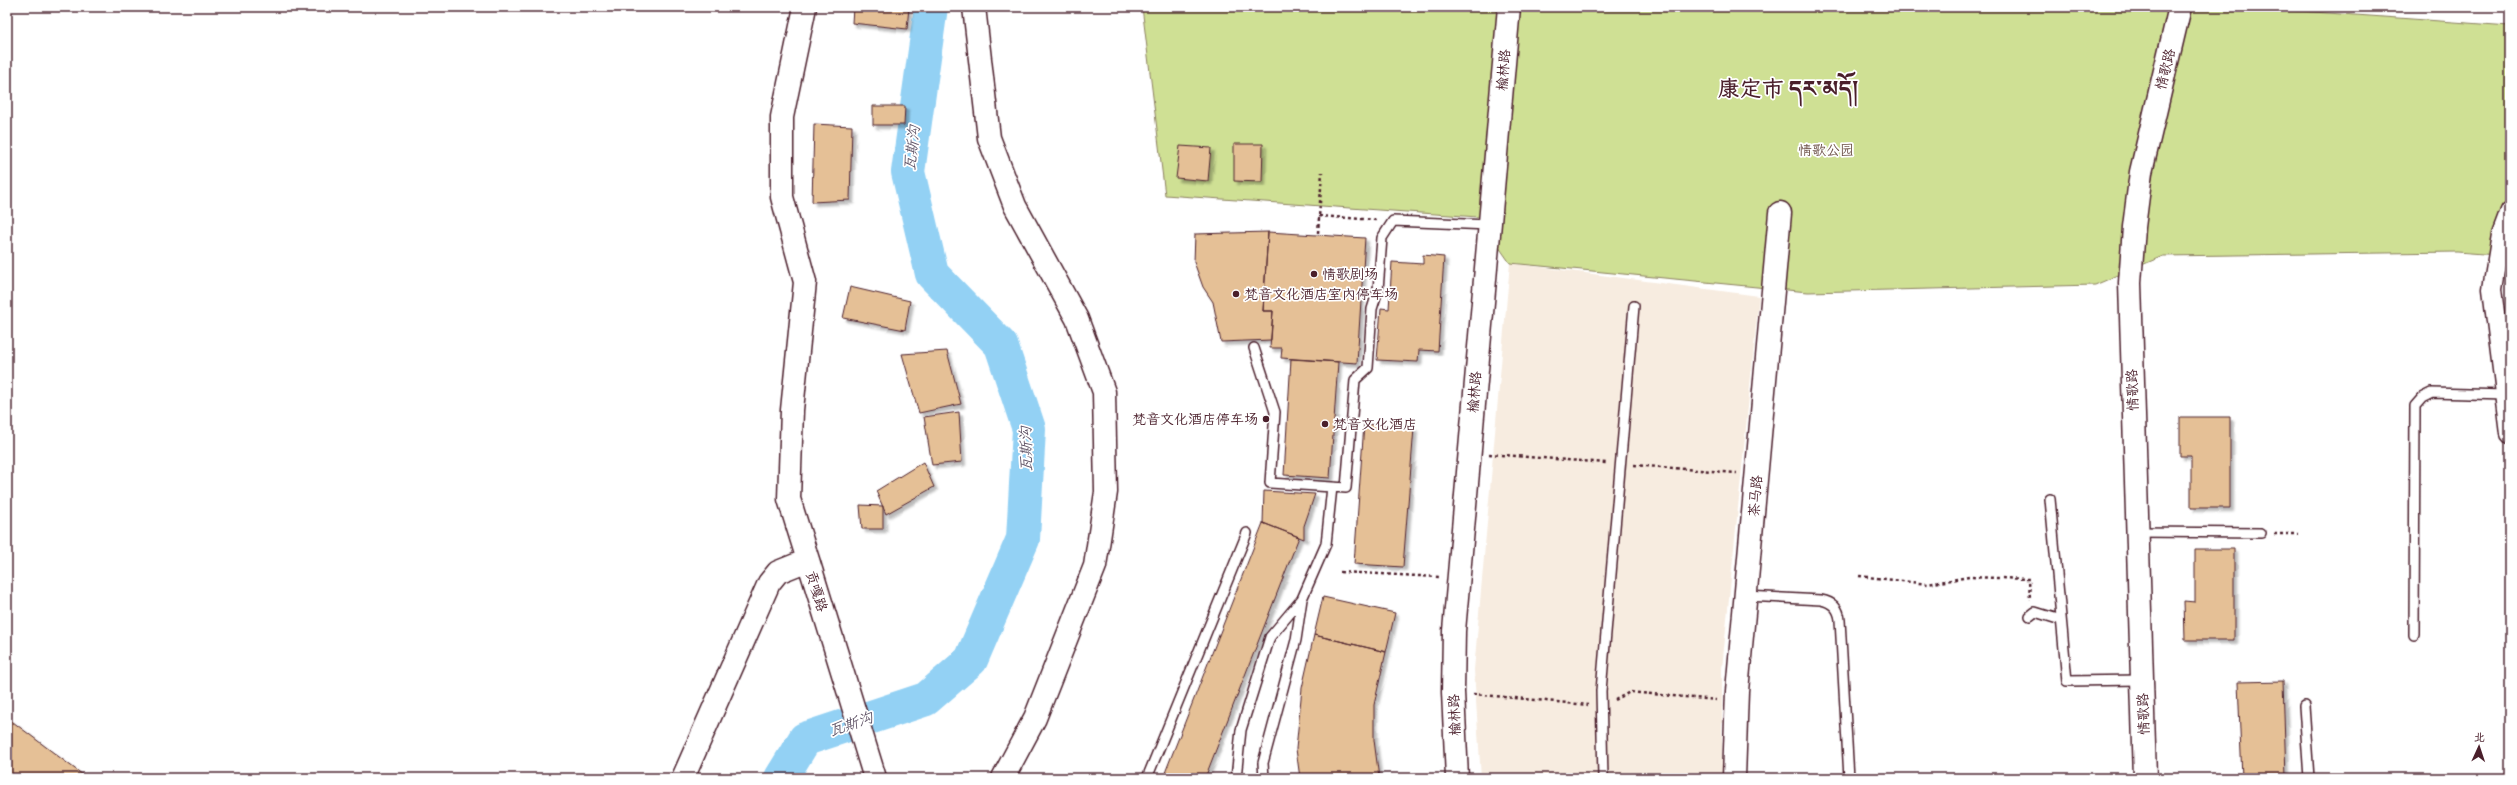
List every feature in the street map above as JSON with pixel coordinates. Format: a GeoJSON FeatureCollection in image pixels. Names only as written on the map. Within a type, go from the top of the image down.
{"type":"FeatureCollection","features":[{"type":"Feature","properties":{"kind":"street"},"geometry":{"type":"LineString","coordinates":[[805,7],[782,117],[782,197],[805,282],[792,410],[789,499],[808,560]]}},
{"type":"Feature","properties":{"kind":"street"},"geometry":{"type":"LineString","coordinates":[[974,7],[989,138],[1015,206],[1077,319],[1104,392],[1106,492],[1095,566],[1035,718],[1003,778]]}},
{"type":"Feature","properties":{"kind":"street","name":"榆林路"},"geometry":{"type":"LineString","coordinates":[[1457,778],[1453,692],[1458,578],[1509,7]]}},
{"type":"Feature","properties":{"kind":"street","name":"情歌路"},"geometry":{"type":"LineString","coordinates":[[2145,778],[2130,312],[2134,227],[2147,145],[2180,7]]}},
{"type":"Feature","properties":{"kind":"street"},"geometry":{"type":"LineString","coordinates":[[2510,211],[2501,234],[2492,289],[2510,434]]}},
{"type":"Feature","properties":{"kind":"street","name":"茶马路"},"geometry":{"type":"LineString","coordinates":[[1734,778],[1736,702],[1780,213]]}},
{"type":"Feature","properties":{"kind":"street","name":"贡嘎路"},"geometry":{"type":"LineString","coordinates":[[683,778],[762,594],[778,572],[808,560],[875,778]]}},
{"type":"Feature","properties":{"kind":"lane"},"geometry":{"type":"LineString","coordinates":[[1254,348],[1275,412],[1270,483],[1346,488],[1355,380],[1368,368],[1372,309],[1378,290],[1382,238],[1393,221],[1489,225]]}},
{"type":"Feature","properties":{"kind":"lane"},"geometry":{"type":"LineString","coordinates":[[1604,778],[1601,691],[1634,306]]}},
{"type":"Feature","properties":{"kind":"lane"},"geometry":{"type":"LineString","coordinates":[[2414,635],[2414,406],[2422,398],[2432,393],[2506,394]]}},
{"type":"Feature","properties":{"kind":"lane"},"geometry":{"type":"LineString","coordinates":[[1264,778],[1263,763],[1296,640],[1302,599],[1326,544],[1332,487]]}},
{"type":"Feature","properties":{"kind":"lane"},"geometry":{"type":"LineString","coordinates":[[2050,498],[2067,681],[2142,680]]}},
{"type":"Feature","properties":{"kind":"lane"},"geometry":{"type":"LineString","coordinates":[[2137,532],[2261,533]]}},
{"type":"Feature","properties":{"kind":"lane"},"geometry":{"type":"LineString","coordinates":[[1147,778],[1247,533]]}},
{"type":"Feature","properties":{"kind":"lane"},"geometry":{"type":"LineString","coordinates":[[1746,596],[1821,600],[1830,603],[1838,610],[1840,620],[1849,778]]}},
{"type":"Feature","properties":{"kind":"lane"},"geometry":{"type":"LineString","coordinates":[[1236,778],[1241,730],[1270,637],[1302,599]]}},
{"type":"Feature","properties":{"kind":"lane"},"geometry":{"type":"LineString","coordinates":[[2030,616],[2035,612],[2041,612],[2061,620]]}},
{"type":"Feature","properties":{"kind":"lane"},"geometry":{"type":"LineString","coordinates":[[2304,706],[2309,778]]}},
{"type":"Feature","properties":{"kind":"path"},"geometry":{"type":"LineString","coordinates":[[1318,233],[1322,172]]}},
{"type":"Feature","properties":{"kind":"path"},"geometry":{"type":"LineString","coordinates":[[1319,216],[1393,221]]}},
{"type":"Feature","properties":{"kind":"path"},"geometry":{"type":"LineString","coordinates":[[1468,453],[1577,461]]}},
{"type":"Feature","properties":{"kind":"path"},"geometry":{"type":"LineString","coordinates":[[1662,467],[1757,475]]}},
{"type":"Feature","properties":{"kind":"path"},"geometry":{"type":"LineString","coordinates":[[2261,533],[2299,534]]}},
{"type":"Feature","properties":{"kind":"path"},"geometry":{"type":"LineString","coordinates":[[1340,572],[1458,578]]}},
{"type":"Feature","properties":{"kind":"path"},"geometry":{"type":"LineString","coordinates":[[1859,576],[1928,584],[1968,577],[2029,579],[2030,616]]}},
{"type":"Feature","properties":{"kind":"path"},"geometry":{"type":"LineString","coordinates":[[1453,692],[1562,701]]}},
{"type":"Feature","properties":{"kind":"path"},"geometry":{"type":"LineString","coordinates":[[1630,692],[1736,702]]}},
{"type":"Feature","properties":{"kind":"shaded area"},"geometry":{"type":"Polygon","coordinates":[[[1510,263],[1759,296],[1722,669],[1722,778],[1481,778],[1474,670],[1510,263]]]}},
{"type":"Feature","properties":{"kind":"green space","name":"情歌公园"},"geometry":{"type":"Polygon","coordinates":[[[1142,7],[2243,7],[2510,26],[2510,256],[2457,252],[2163,256],[2095,285],[1808,292],[1510,263],[1478,217],[1165,195],[1142,7]]]}},
{"type":"Feature","properties":{"kind":"building"},"geometry":{"type":"Polygon","coordinates":[[[853,7],[909,7],[907,29],[852,23],[853,7]]]}},
{"type":"Feature","properties":{"kind":"building"},"geometry":{"type":"Polygon","coordinates":[[[873,106],[905,106],[904,125],[873,125],[873,106]]]}},
{"type":"Feature","properties":{"kind":"building"},"geometry":{"type":"Polygon","coordinates":[[[814,124],[852,126],[850,200],[812,202],[814,124]]]}},
{"type":"Feature","properties":{"kind":"building"},"geometry":{"type":"Polygon","coordinates":[[[1234,144],[1263,144],[1262,182],[1234,181],[1234,144]]]}},
{"type":"Feature","properties":{"kind":"building"},"geometry":{"type":"Polygon","coordinates":[[[1180,146],[1211,148],[1208,181],[1176,178],[1180,146]]]}},
{"type":"Feature","properties":{"kind":"building","name":"情歌剧场"},"geometry":{"type":"Polygon","coordinates":[[[1268,232],[1365,238],[1357,363],[1281,358],[1282,348],[1270,348],[1273,311],[1263,311],[1268,232]]]}},
{"type":"Feature","properties":{"kind":"building","name":"梵音文化酒店室内停车场"},"geometry":{"type":"Polygon","coordinates":[[[1268,232],[1263,311],[1273,311],[1271,340],[1221,342],[1213,302],[1203,287],[1194,262],[1195,234],[1268,232]]]}},
{"type":"Feature","properties":{"kind":"building"},"geometry":{"type":"Polygon","coordinates":[[[1423,255],[1444,257],[1438,351],[1419,350],[1418,362],[1377,360],[1381,308],[1389,309],[1392,262],[1423,264],[1423,255]]]}},
{"type":"Feature","properties":{"kind":"building"},"geometry":{"type":"Polygon","coordinates":[[[850,287],[910,301],[905,330],[843,318],[850,287]]]}},
{"type":"Feature","properties":{"kind":"building"},"geometry":{"type":"Polygon","coordinates":[[[947,351],[961,404],[919,413],[902,354],[947,351]]]}},
{"type":"Feature","properties":{"kind":"building"},"geometry":{"type":"Polygon","coordinates":[[[1291,359],[1338,362],[1330,478],[1284,475],[1291,359]]]}},
{"type":"Feature","properties":{"kind":"building"},"geometry":{"type":"Polygon","coordinates":[[[959,412],[962,462],[932,465],[924,417],[959,412]]]}},
{"type":"Feature","properties":{"kind":"building"},"geometry":{"type":"Polygon","coordinates":[[[2180,417],[2230,417],[2230,508],[2191,508],[2191,456],[2180,456],[2180,417]]]}},
{"type":"Feature","properties":{"kind":"building"},"geometry":{"type":"Polygon","coordinates":[[[1364,424],[1414,428],[1403,567],[1354,564],[1364,424]]]}},
{"type":"Feature","properties":{"kind":"building"},"geometry":{"type":"Polygon","coordinates":[[[923,462],[934,487],[886,514],[876,491],[923,462]]]}},
{"type":"Feature","properties":{"kind":"building"},"geometry":{"type":"Polygon","coordinates":[[[1264,491],[1315,494],[1304,526],[1304,539],[1263,523],[1264,491]]]}},
{"type":"Feature","properties":{"kind":"building"},"geometry":{"type":"Polygon","coordinates":[[[860,505],[883,506],[883,529],[862,529],[860,505]]]}},
{"type":"Feature","properties":{"kind":"building"},"geometry":{"type":"Polygon","coordinates":[[[1263,523],[1299,537],[1205,778],[1163,778],[1263,523]]]}},
{"type":"Feature","properties":{"kind":"building"},"geometry":{"type":"Polygon","coordinates":[[[2195,549],[2234,549],[2234,640],[2185,640],[2184,601],[2195,602],[2195,549]]]}},
{"type":"Feature","properties":{"kind":"building"},"geometry":{"type":"Polygon","coordinates":[[[1323,597],[1395,613],[1386,652],[1314,635],[1323,597]]]}},
{"type":"Feature","properties":{"kind":"building"},"geometry":{"type":"Polygon","coordinates":[[[1314,635],[1386,652],[1374,705],[1374,740],[1379,778],[1300,778],[1296,749],[1302,688],[1314,635]]]}},
{"type":"Feature","properties":{"kind":"building"},"geometry":{"type":"Polygon","coordinates":[[[2283,681],[2286,778],[2242,778],[2238,682],[2283,681]]]}},
{"type":"Feature","properties":{"kind":"building"},"geometry":{"type":"Polygon","coordinates":[[[9,719],[87,778],[7,778],[9,719]]]}},
{"type":"Feature","properties":{"kind":"waterway","name":"瓦斯沟"},"geometry":{"type":"LineString","coordinates":[[781,778],[805,739],[926,699],[971,660],[1023,539],[1029,429],[1001,345],[932,274],[908,172],[931,7]]}},
{"type":"Feature","properties":{"kind":"place","name":"情歌剧场"},"geometry":{"type":"Point","coordinates":[1314,274]}},
{"type":"Feature","properties":{"kind":"place","name":"梵音文化酒店室内停车场"},"geometry":{"type":"Point","coordinates":[1236,294]}},
{"type":"Feature","properties":{"kind":"place","name":"梵音文化酒店停车场"},"geometry":{"type":"Point","coordinates":[1266,419]}},
{"type":"Feature","properties":{"kind":"place","name":"梵音文化酒店"},"geometry":{"type":"Point","coordinates":[1325,424]}},
{"type":"Feature","properties":{"kind":"district","name":"康定市 དར་མདོ།"},"geometry":{"type":"Point","coordinates":[1788,88]}}]}
